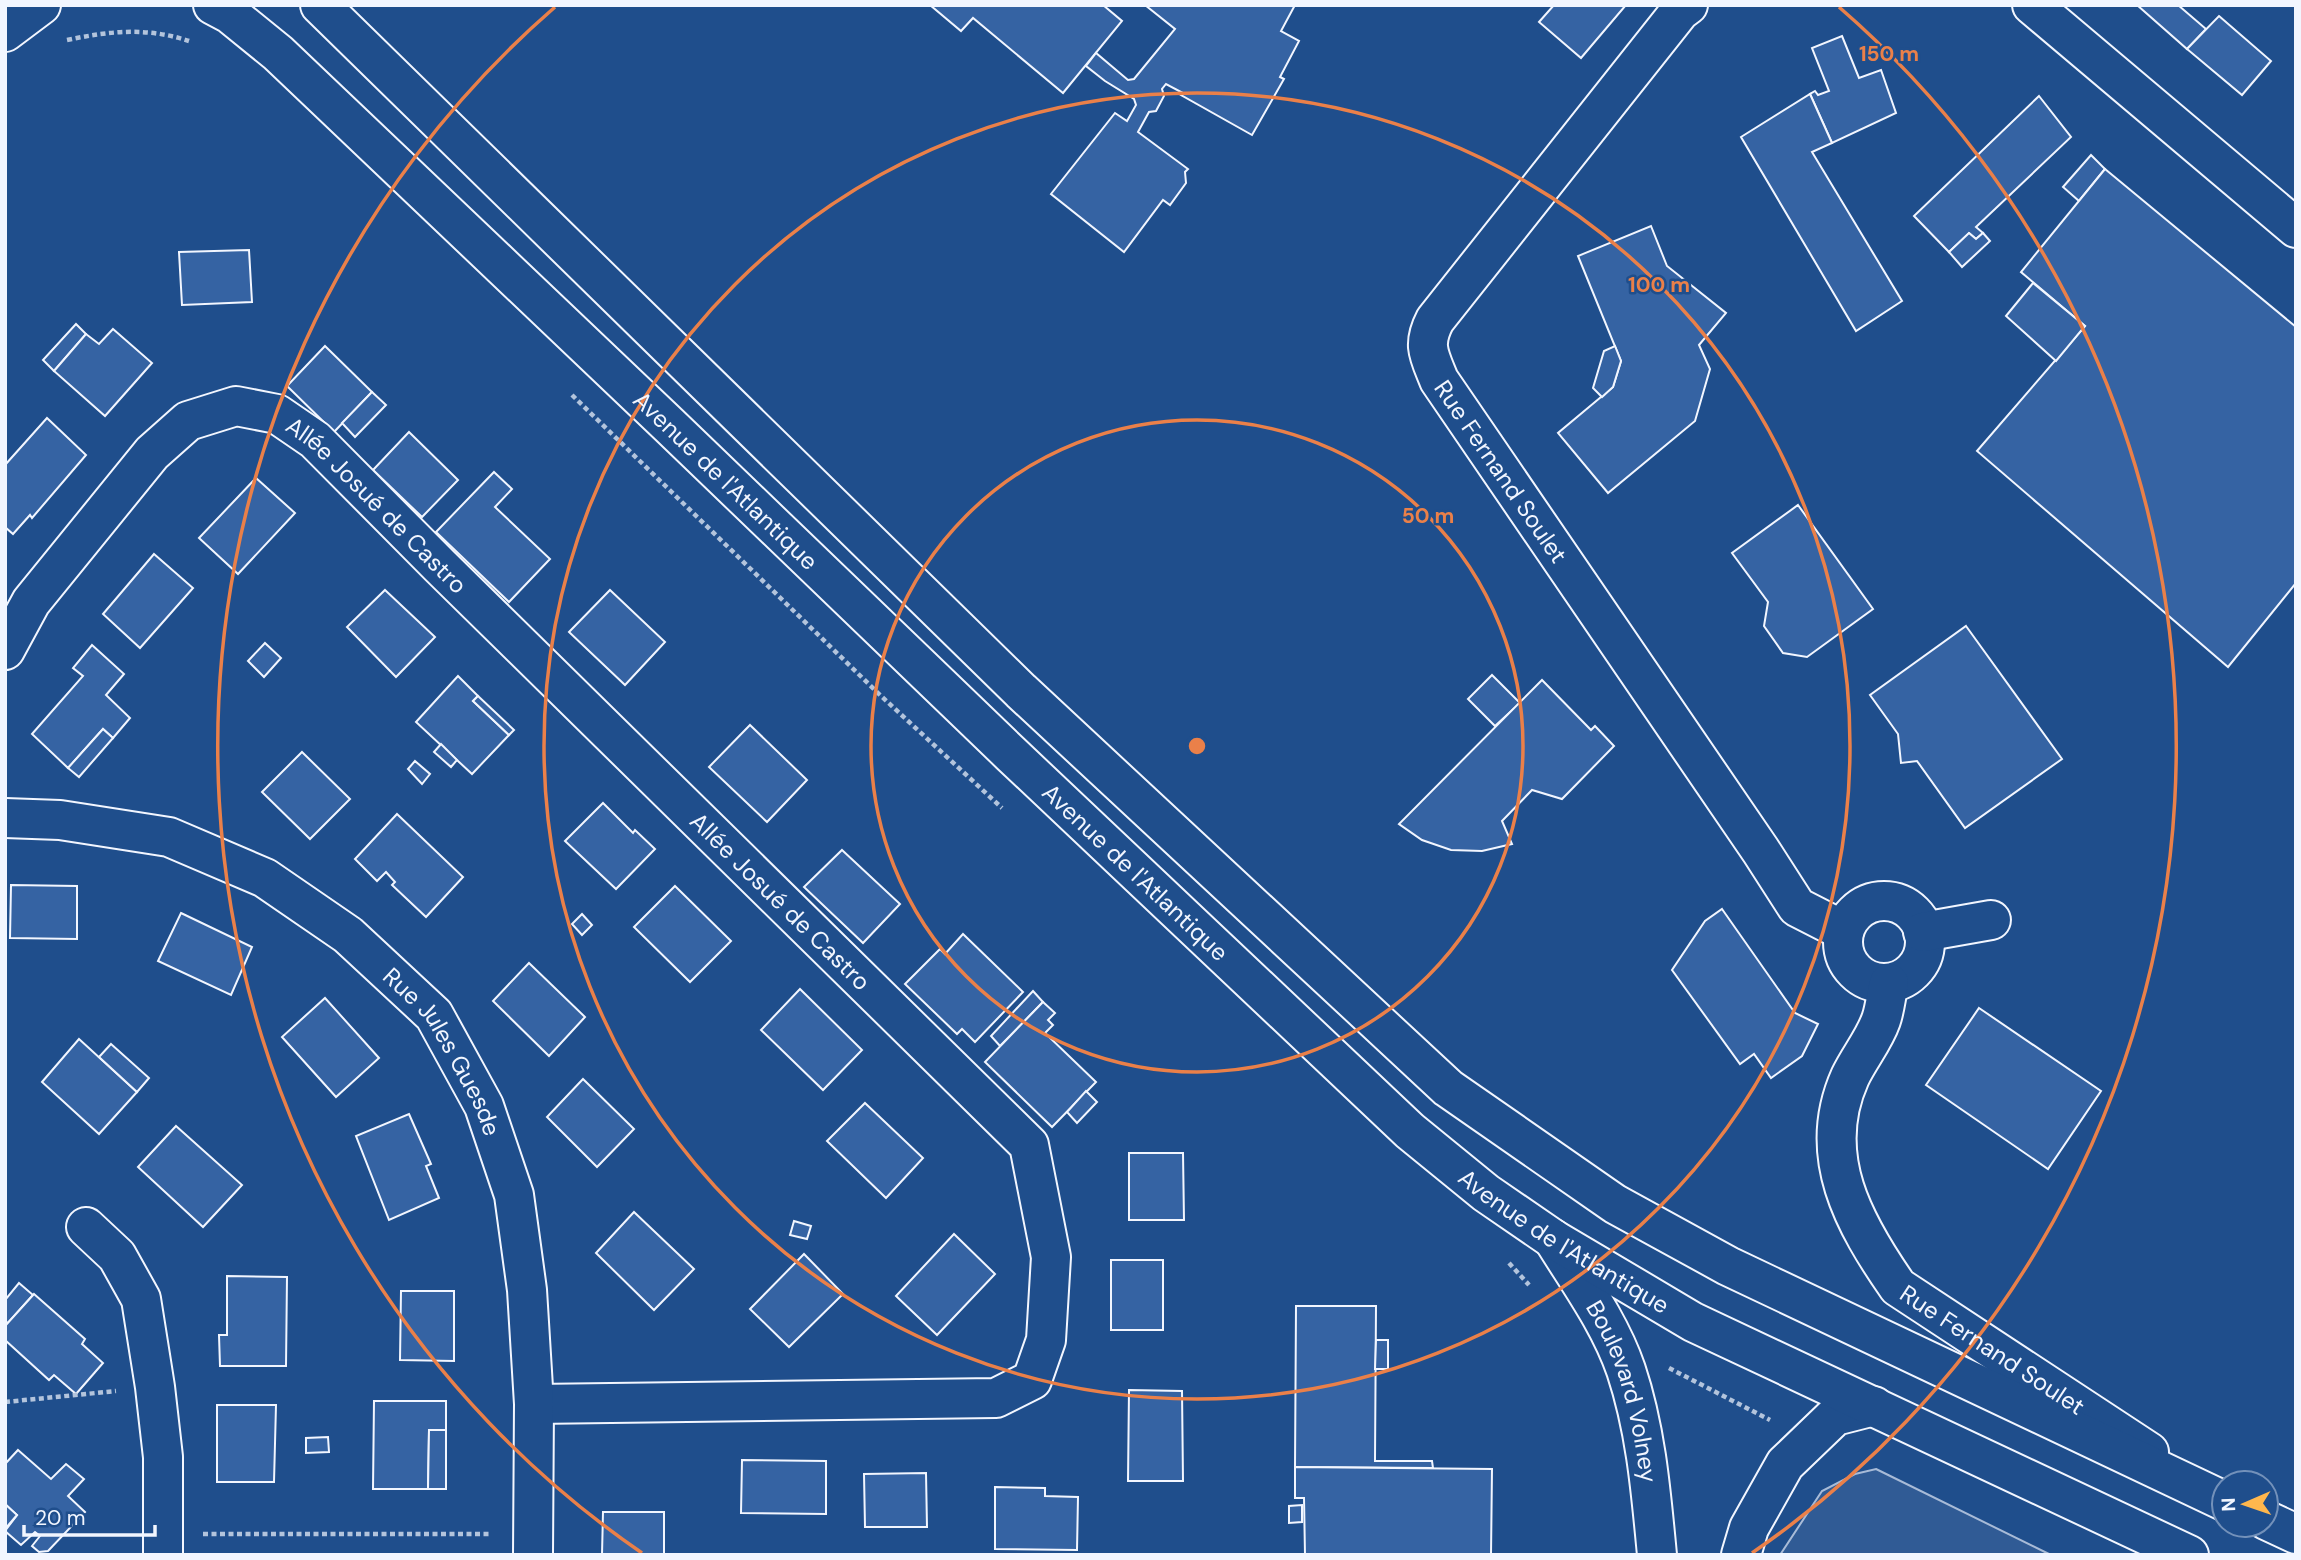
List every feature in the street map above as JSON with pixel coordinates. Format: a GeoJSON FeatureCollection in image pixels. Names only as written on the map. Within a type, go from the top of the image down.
{"type":"FeatureCollection","features":[{"type":"Feature","properties":{"kind":"street"},"geometry":{"type":"LineString","coordinates":[[5,32],[41,5]]}},
{"type":"Feature","properties":{"kind":"street","name":"Avenue de l'Atlantique"},"geometry":{"type":"LineString","coordinates":[[212,5],[230,15],[278,53],[1011,754],[1410,1131],[1486,1193],[1553,1239],[1693,1322],[2189,1555]]}},
{"type":"Feature","properties":{"kind":"street"},"geometry":{"type":"LineString","coordinates":[[320,5],[1021,691],[1448,1088],[1615,1204],[1728,1266],[2210,1494]]}},
{"type":"Feature","properties":{"kind":"street","name":"Rue Fernand Soulet"},"geometry":{"type":"LineString","coordinates":[[1688,5],[1680,11],[1435,320],[1428,334],[1427,351],[1439,380],[1761,850],[1797,907],[1844,931]]}},
{"type":"Feature","properties":{"kind":"street"},"geometry":{"type":"LineString","coordinates":[[2032,5],[2296,228]]}},
{"type":"Feature","properties":{"kind":"street","name":"Allée Josué de Castro"},"geometry":{"type":"LineString","coordinates":[[5,650],[31,602],[152,453],[188,421],[236,406],[277,414],[315,440],[1029,1145],[1051,1257],[1046,1340],[1032,1380],[996,1398],[534,1404]]}},
{"type":"Feature","properties":{"kind":"street","name":"Rue Jules Guesde"},"geometry":{"type":"LineString","coordinates":[[5,818],[60,820],[169,836],[265,878],[348,934],[434,1015],[484,1105],[514,1195],[527,1290],[534,1404],[518,1544]]}},
{"type":"Feature","properties":{"kind":"street"},"geometry":{"type":"LineString","coordinates":[[1887,901],[1900,905],[1914,914],[1923,932],[1924,953],[1920,962],[1911,974],[1898,981],[1875,983],[1861,977],[1850,967],[1844,953],[1844,931],[1851,918],[1861,908],[1873,902],[1887,901]]}},
{"type":"Feature","properties":{"kind":"street"},"geometry":{"type":"LineString","coordinates":[[1923,932],[1991,920]]}},
{"type":"Feature","properties":{"kind":"street","name":"Rue Fernand Soulet"},"geometry":{"type":"LineString","coordinates":[[1889,983],[1881,1020],[1850,1078],[1837,1124],[1838,1167],[1853,1213],[1872,1251],[1898,1287],[2210,1492]]}},
{"type":"Feature","properties":{"kind":"street"},"geometry":{"type":"LineString","coordinates":[[86,1227],[117,1256],[141,1299],[163,1457],[164,1545]]}},
{"type":"Feature","properties":{"kind":"street","name":"Boulevard Volney"},"geometry":{"type":"LineString","coordinates":[[1553,1239],[1602,1316],[1625,1368],[1643,1429],[1657,1555]]}},
{"type":"Feature","properties":{"kind":"street"},"geometry":{"type":"LineString","coordinates":[[1741,1555],[1749,1528],[1785,1464],[1835,1416],[1874,1406]]}},
{"type":"Feature","properties":{"kind":"street"},"geometry":{"type":"LineString","coordinates":[[2280,1527],[2296,1534]]}},
{"type":"Feature","properties":{"kind":"path"},"geometry":{"type":"LineString","coordinates":[[59,42],[111,31],[169,35],[200,45]]}},
{"type":"Feature","properties":{"kind":"path"},"geometry":{"type":"LineString","coordinates":[[5,1402],[155,1387]]}},
{"type":"Feature","properties":{"kind":"path"},"geometry":{"type":"LineString","coordinates":[[164,1545],[518,1544]]}},
{"type":"Feature","properties":{"kind":"shaded area"},"geometry":{"type":"Polygon","coordinates":[[[1876,1469],[2051,1555],[1780,1555],[1822,1491],[1855,1474],[1876,1469]]]}},
{"type":"Feature","properties":{"kind":"building"},"geometry":{"type":"Polygon","coordinates":[[[930,5],[1103,5],[1122,21],[1063,93],[973,18],[961,31],[930,5]]]}},
{"type":"Feature","properties":{"kind":"building"},"geometry":{"type":"Polygon","coordinates":[[[1145,5],[1295,5],[1281,31],[1299,41],[1280,77],[1284,79],[1252,135],[1166,84],[1162,89],[1164,96],[1156,111],[1149,112],[1138,132],[1188,169],[1185,172],[1186,183],[1170,205],[1163,200],[1124,252],[1051,194],[1115,113],[1127,121],[1136,105],[1134,99],[1086,66],[1096,53],[1128,80],[1134,79],[1175,29],[1145,5]]]}},
{"type":"Feature","properties":{"kind":"building"},"geometry":{"type":"Polygon","coordinates":[[[1554,5],[1626,5],[1581,58],[1539,22],[1554,5]]]}},
{"type":"Feature","properties":{"kind":"building"},"geometry":{"type":"Polygon","coordinates":[[[2137,5],[2178,5],[2206,29],[2187,49],[2137,5]]]}},
{"type":"Feature","properties":{"kind":"building"},"geometry":{"type":"Polygon","coordinates":[[[2219,16],[2271,61],[2242,95],[2187,49],[2219,16]]]}},
{"type":"Feature","properties":{"kind":"building"},"geometry":{"type":"Polygon","coordinates":[[[1842,36],[1859,78],[1881,70],[1896,113],[1832,143],[1810,94],[1815,91],[1818,95],[1829,91],[1812,48],[1842,36]]]}},
{"type":"Feature","properties":{"kind":"building"},"geometry":{"type":"Polygon","coordinates":[[[1810,94],[1832,143],[1812,152],[1902,301],[1856,331],[1741,137],[1810,94]]]}},
{"type":"Feature","properties":{"kind":"building"},"geometry":{"type":"Polygon","coordinates":[[[2039,96],[2071,137],[1976,227],[1983,233],[1976,239],[1969,233],[1949,252],[1914,216],[2039,96]]]}},
{"type":"Feature","properties":{"kind":"building"},"geometry":{"type":"Polygon","coordinates":[[[2091,155],[2105,169],[2079,201],[2063,187],[2091,155]]]}},
{"type":"Feature","properties":{"kind":"building"},"geometry":{"type":"Polygon","coordinates":[[[2105,169],[2296,327],[2296,583],[2228,667],[1977,451],[2085,326],[2021,272],[2105,169]]]}},
{"type":"Feature","properties":{"kind":"building"},"geometry":{"type":"Polygon","coordinates":[[[1651,226],[1667,266],[1726,313],[1699,345],[1710,369],[1695,421],[1608,493],[1558,433],[1613,387],[1621,361],[1578,256],[1651,226]]]}},
{"type":"Feature","properties":{"kind":"building"},"geometry":{"type":"Polygon","coordinates":[[[1969,233],[1976,239],[1983,233],[1990,241],[1962,267],[1949,252],[1969,233]]]}},
{"type":"Feature","properties":{"kind":"building"},"geometry":{"type":"Polygon","coordinates":[[[249,250],[252,302],[182,305],[179,252],[249,250]]]}},
{"type":"Feature","properties":{"kind":"building"},"geometry":{"type":"Polygon","coordinates":[[[2033,283],[2085,326],[2056,361],[2006,316],[2033,283]]]}},
{"type":"Feature","properties":{"kind":"building"},"geometry":{"type":"Polygon","coordinates":[[[76,324],[86,334],[54,371],[43,360],[76,324]]]}},
{"type":"Feature","properties":{"kind":"building"},"geometry":{"type":"Polygon","coordinates":[[[113,329],[152,363],[105,416],[54,371],[86,334],[99,344],[113,329]]]}},
{"type":"Feature","properties":{"kind":"building"},"geometry":{"type":"Polygon","coordinates":[[[325,346],[372,392],[334,432],[287,386],[325,346]]]}},
{"type":"Feature","properties":{"kind":"building"},"geometry":{"type":"Polygon","coordinates":[[[1615,346],[1621,361],[1613,387],[1602,397],[1593,388],[1604,351],[1615,346]]]}},
{"type":"Feature","properties":{"kind":"building"},"geometry":{"type":"Polygon","coordinates":[[[372,392],[386,405],[355,437],[342,423],[372,392]]]}},
{"type":"Feature","properties":{"kind":"building"},"geometry":{"type":"Polygon","coordinates":[[[47,418],[86,455],[32,518],[30,515],[13,534],[5,527],[5,465],[47,418]]]}},
{"type":"Feature","properties":{"kind":"building"},"geometry":{"type":"Polygon","coordinates":[[[409,432],[458,480],[422,517],[373,470],[409,432]]]}},
{"type":"Feature","properties":{"kind":"building"},"geometry":{"type":"Polygon","coordinates":[[[494,472],[512,489],[495,507],[550,559],[509,602],[436,532],[494,472]]]}},
{"type":"Feature","properties":{"kind":"building"},"geometry":{"type":"Polygon","coordinates":[[[256,478],[295,513],[238,574],[199,538],[256,478]]]}},
{"type":"Feature","properties":{"kind":"building"},"geometry":{"type":"Polygon","coordinates":[[[1798,505],[1873,609],[1807,657],[1783,653],[1764,626],[1768,602],[1732,553],[1798,505]]]}},
{"type":"Feature","properties":{"kind":"building"},"geometry":{"type":"Polygon","coordinates":[[[154,554],[193,588],[140,648],[103,614],[154,554]]]}},
{"type":"Feature","properties":{"kind":"building"},"geometry":{"type":"Polygon","coordinates":[[[385,590],[435,637],[396,677],[347,627],[385,590]]]}},
{"type":"Feature","properties":{"kind":"building"},"geometry":{"type":"Polygon","coordinates":[[[610,590],[665,642],[625,685],[569,632],[610,590]]]}},
{"type":"Feature","properties":{"kind":"building"},"geometry":{"type":"Polygon","coordinates":[[[1966,626],[2062,759],[1965,828],[1917,761],[1901,763],[1898,734],[1870,695],[1966,626]]]}},
{"type":"Feature","properties":{"kind":"building"},"geometry":{"type":"Polygon","coordinates":[[[265,643],[281,658],[264,677],[248,661],[265,643]]]}},
{"type":"Feature","properties":{"kind":"building"},"geometry":{"type":"Polygon","coordinates":[[[92,645],[124,674],[106,695],[130,718],[113,738],[103,729],[68,768],[32,734],[83,676],[73,668],[92,645]]]}},
{"type":"Feature","properties":{"kind":"building"},"geometry":{"type":"Polygon","coordinates":[[[1492,675],[1520,703],[1495,726],[1468,699],[1492,675]]]}},
{"type":"Feature","properties":{"kind":"building"},"geometry":{"type":"Polygon","coordinates":[[[458,676],[478,696],[473,701],[509,735],[472,774],[416,722],[458,676]]]}},
{"type":"Feature","properties":{"kind":"building"},"geometry":{"type":"Polygon","coordinates":[[[1542,680],[1591,730],[1595,726],[1614,746],[1562,799],[1532,790],[1502,821],[1512,844],[1482,851],[1451,850],[1422,840],[1399,824],[1542,680]]]}},
{"type":"Feature","properties":{"kind":"building"},"geometry":{"type":"Polygon","coordinates":[[[478,696],[514,730],[509,735],[473,701],[478,696]]]}},
{"type":"Feature","properties":{"kind":"building"},"geometry":{"type":"Polygon","coordinates":[[[750,725],[807,780],[767,822],[709,767],[750,725]]]}},
{"type":"Feature","properties":{"kind":"building"},"geometry":{"type":"Polygon","coordinates":[[[103,729],[113,738],[79,777],[68,768],[103,729]]]}},
{"type":"Feature","properties":{"kind":"building"},"geometry":{"type":"Polygon","coordinates":[[[441,744],[457,760],[451,767],[434,752],[441,744]]]}},
{"type":"Feature","properties":{"kind":"building"},"geometry":{"type":"Polygon","coordinates":[[[302,752],[350,799],[310,839],[262,792],[302,752]]]}},
{"type":"Feature","properties":{"kind":"building"},"geometry":{"type":"Polygon","coordinates":[[[415,761],[430,774],[422,784],[408,769],[415,761]]]}},
{"type":"Feature","properties":{"kind":"building"},"geometry":{"type":"Polygon","coordinates":[[[603,803],[633,833],[635,830],[655,849],[616,889],[565,841],[603,803]]]}},
{"type":"Feature","properties":{"kind":"building"},"geometry":{"type":"Polygon","coordinates":[[[397,814],[463,877],[426,917],[392,885],[395,882],[386,872],[377,881],[355,859],[397,814]]]}},
{"type":"Feature","properties":{"kind":"building"},"geometry":{"type":"Polygon","coordinates":[[[842,850],[900,904],[863,943],[804,887],[842,850]]]}},
{"type":"Feature","properties":{"kind":"building"},"geometry":{"type":"Polygon","coordinates":[[[11,885],[77,886],[77,939],[10,938],[11,885]]]}},
{"type":"Feature","properties":{"kind":"building"},"geometry":{"type":"Polygon","coordinates":[[[675,886],[731,941],[690,982],[634,927],[675,886]]]}},
{"type":"Feature","properties":{"kind":"building"},"geometry":{"type":"Polygon","coordinates":[[[1722,909],[1795,1013],[1818,1024],[1802,1056],[1771,1078],[1754,1054],[1740,1064],[1672,970],[1705,921],[1722,909]]]}},
{"type":"Feature","properties":{"kind":"building"},"geometry":{"type":"Polygon","coordinates":[[[181,913],[252,947],[231,995],[158,961],[181,913]]]}},
{"type":"Feature","properties":{"kind":"building"},"geometry":{"type":"Polygon","coordinates":[[[582,914],[592,925],[582,935],[572,924],[582,914]]]}},
{"type":"Feature","properties":{"kind":"building"},"geometry":{"type":"Polygon","coordinates":[[[963,934],[1023,992],[975,1042],[962,1029],[957,1034],[905,984],[940,949],[945,954],[963,934]]]}},
{"type":"Feature","properties":{"kind":"building"},"geometry":{"type":"Polygon","coordinates":[[[529,963],[585,1017],[549,1056],[493,1001],[529,963]]]}},
{"type":"Feature","properties":{"kind":"building"},"geometry":{"type":"Polygon","coordinates":[[[800,989],[862,1050],[823,1090],[761,1030],[800,989]]]}},
{"type":"Feature","properties":{"kind":"building"},"geometry":{"type":"Polygon","coordinates":[[[1033,991],[1043,1002],[1000,1046],[991,1036],[1033,991]]]}},
{"type":"Feature","properties":{"kind":"building"},"geometry":{"type":"Polygon","coordinates":[[[325,998],[379,1058],[336,1097],[282,1037],[325,998]]]}},
{"type":"Feature","properties":{"kind":"building"},"geometry":{"type":"Polygon","coordinates":[[[1043,1002],[1055,1013],[1048,1020],[1053,1025],[1045,1033],[1096,1082],[1052,1127],[985,1062],[1043,1002]]]}},
{"type":"Feature","properties":{"kind":"building"},"geometry":{"type":"Polygon","coordinates":[[[1979,1008],[2101,1091],[2048,1169],[1926,1085],[1979,1008]]]}},
{"type":"Feature","properties":{"kind":"building"},"geometry":{"type":"Polygon","coordinates":[[[79,1039],[137,1092],[99,1134],[42,1082],[79,1039]]]}},
{"type":"Feature","properties":{"kind":"building"},"geometry":{"type":"Polygon","coordinates":[[[111,1044],[149,1078],[137,1092],[99,1057],[111,1044]]]}},
{"type":"Feature","properties":{"kind":"building"},"geometry":{"type":"Polygon","coordinates":[[[583,1079],[634,1129],[597,1167],[547,1117],[583,1079]]]}},
{"type":"Feature","properties":{"kind":"building"},"geometry":{"type":"Polygon","coordinates":[[[1086,1091],[1097,1102],[1077,1123],[1067,1112],[1086,1091]]]}},
{"type":"Feature","properties":{"kind":"building"},"geometry":{"type":"Polygon","coordinates":[[[865,1103],[923,1158],[886,1198],[827,1141],[865,1103]]]}},
{"type":"Feature","properties":{"kind":"building"},"geometry":{"type":"Polygon","coordinates":[[[409,1114],[431,1164],[426,1166],[439,1198],[389,1220],[356,1136],[409,1114]]]}},
{"type":"Feature","properties":{"kind":"building"},"geometry":{"type":"Polygon","coordinates":[[[176,1126],[242,1185],[203,1227],[138,1167],[176,1126]]]}},
{"type":"Feature","properties":{"kind":"building"},"geometry":{"type":"Polygon","coordinates":[[[1129,1153],[1183,1153],[1184,1220],[1129,1220],[1129,1153]]]}},
{"type":"Feature","properties":{"kind":"building"},"geometry":{"type":"Polygon","coordinates":[[[634,1212],[694,1269],[654,1310],[596,1253],[634,1212]]]}},
{"type":"Feature","properties":{"kind":"building"},"geometry":{"type":"Polygon","coordinates":[[[794,1221],[811,1226],[807,1239],[790,1235],[794,1221]]]}},
{"type":"Feature","properties":{"kind":"building"},"geometry":{"type":"Polygon","coordinates":[[[954,1234],[995,1274],[937,1335],[896,1296],[954,1234]]]}},
{"type":"Feature","properties":{"kind":"building"},"geometry":{"type":"Polygon","coordinates":[[[804,1254],[843,1294],[789,1347],[750,1309],[804,1254]]]}},
{"type":"Feature","properties":{"kind":"building"},"geometry":{"type":"Polygon","coordinates":[[[1111,1260],[1163,1260],[1163,1330],[1111,1330],[1111,1260]]]}},
{"type":"Feature","properties":{"kind":"building"},"geometry":{"type":"Polygon","coordinates":[[[227,1276],[287,1277],[286,1366],[220,1366],[219,1335],[227,1335],[227,1276]]]}},
{"type":"Feature","properties":{"kind":"building"},"geometry":{"type":"Polygon","coordinates":[[[19,1283],[33,1295],[8,1323],[5,1321],[5,1300],[19,1283]]]}},
{"type":"Feature","properties":{"kind":"building"},"geometry":{"type":"Polygon","coordinates":[[[401,1291],[454,1291],[454,1361],[400,1360],[401,1291]]]}},
{"type":"Feature","properties":{"kind":"building"},"geometry":{"type":"Polygon","coordinates":[[[34,1294],[85,1339],[82,1344],[103,1363],[76,1394],[54,1375],[49,1380],[5,1340],[5,1326],[34,1294]]]}},
{"type":"Feature","properties":{"kind":"building"},"geometry":{"type":"Polygon","coordinates":[[[1296,1306],[1376,1306],[1375,1461],[1432,1461],[1433,1468],[1295,1467],[1296,1306]]]}},
{"type":"Feature","properties":{"kind":"building"},"geometry":{"type":"Polygon","coordinates":[[[1376,1340],[1388,1340],[1388,1369],[1375,1369],[1376,1340]]]}},
{"type":"Feature","properties":{"kind":"building"},"geometry":{"type":"Polygon","coordinates":[[[1129,1390],[1182,1391],[1183,1481],[1128,1481],[1129,1390]]]}},
{"type":"Feature","properties":{"kind":"building"},"geometry":{"type":"Polygon","coordinates":[[[374,1401],[446,1401],[446,1430],[429,1430],[428,1489],[373,1489],[374,1401]]]}},
{"type":"Feature","properties":{"kind":"building"},"geometry":{"type":"Polygon","coordinates":[[[217,1405],[276,1405],[274,1482],[217,1482],[217,1405]]]}},
{"type":"Feature","properties":{"kind":"building"},"geometry":{"type":"Polygon","coordinates":[[[429,1430],[446,1430],[446,1489],[428,1489],[429,1430]]]}},
{"type":"Feature","properties":{"kind":"building"},"geometry":{"type":"Polygon","coordinates":[[[328,1437],[329,1452],[306,1453],[306,1438],[328,1437]]]}},
{"type":"Feature","properties":{"kind":"building"},"geometry":{"type":"Polygon","coordinates":[[[18,1450],[51,1479],[66,1464],[84,1479],[68,1496],[85,1512],[48,1551],[39,1552],[32,1546],[40,1536],[35,1532],[21,1545],[5,1531],[17,1515],[5,1504],[5,1464],[18,1450]]]}},
{"type":"Feature","properties":{"kind":"building"},"geometry":{"type":"Polygon","coordinates":[[[742,1460],[826,1461],[826,1514],[741,1513],[742,1460]]]}},
{"type":"Feature","properties":{"kind":"building"},"geometry":{"type":"Polygon","coordinates":[[[1295,1467],[1492,1469],[1491,1555],[1305,1555],[1304,1498],[1295,1498],[1295,1467]]]}},
{"type":"Feature","properties":{"kind":"building"},"geometry":{"type":"Polygon","coordinates":[[[926,1473],[927,1527],[865,1527],[864,1474],[926,1473]]]}},
{"type":"Feature","properties":{"kind":"building"},"geometry":{"type":"Polygon","coordinates":[[[995,1487],[1045,1488],[1045,1496],[1078,1497],[1077,1550],[995,1549],[995,1487]]]}},
{"type":"Feature","properties":{"kind":"building"},"geometry":{"type":"Polygon","coordinates":[[[5,1504],[17,1515],[5,1529],[5,1504]]]}},
{"type":"Feature","properties":{"kind":"building"},"geometry":{"type":"Polygon","coordinates":[[[1302,1505],[1302,1522],[1289,1523],[1289,1506],[1302,1505]]]}},
{"type":"Feature","properties":{"kind":"building"},"geometry":{"type":"Polygon","coordinates":[[[603,1512],[664,1512],[664,1555],[602,1555],[603,1512]]]}}]}
